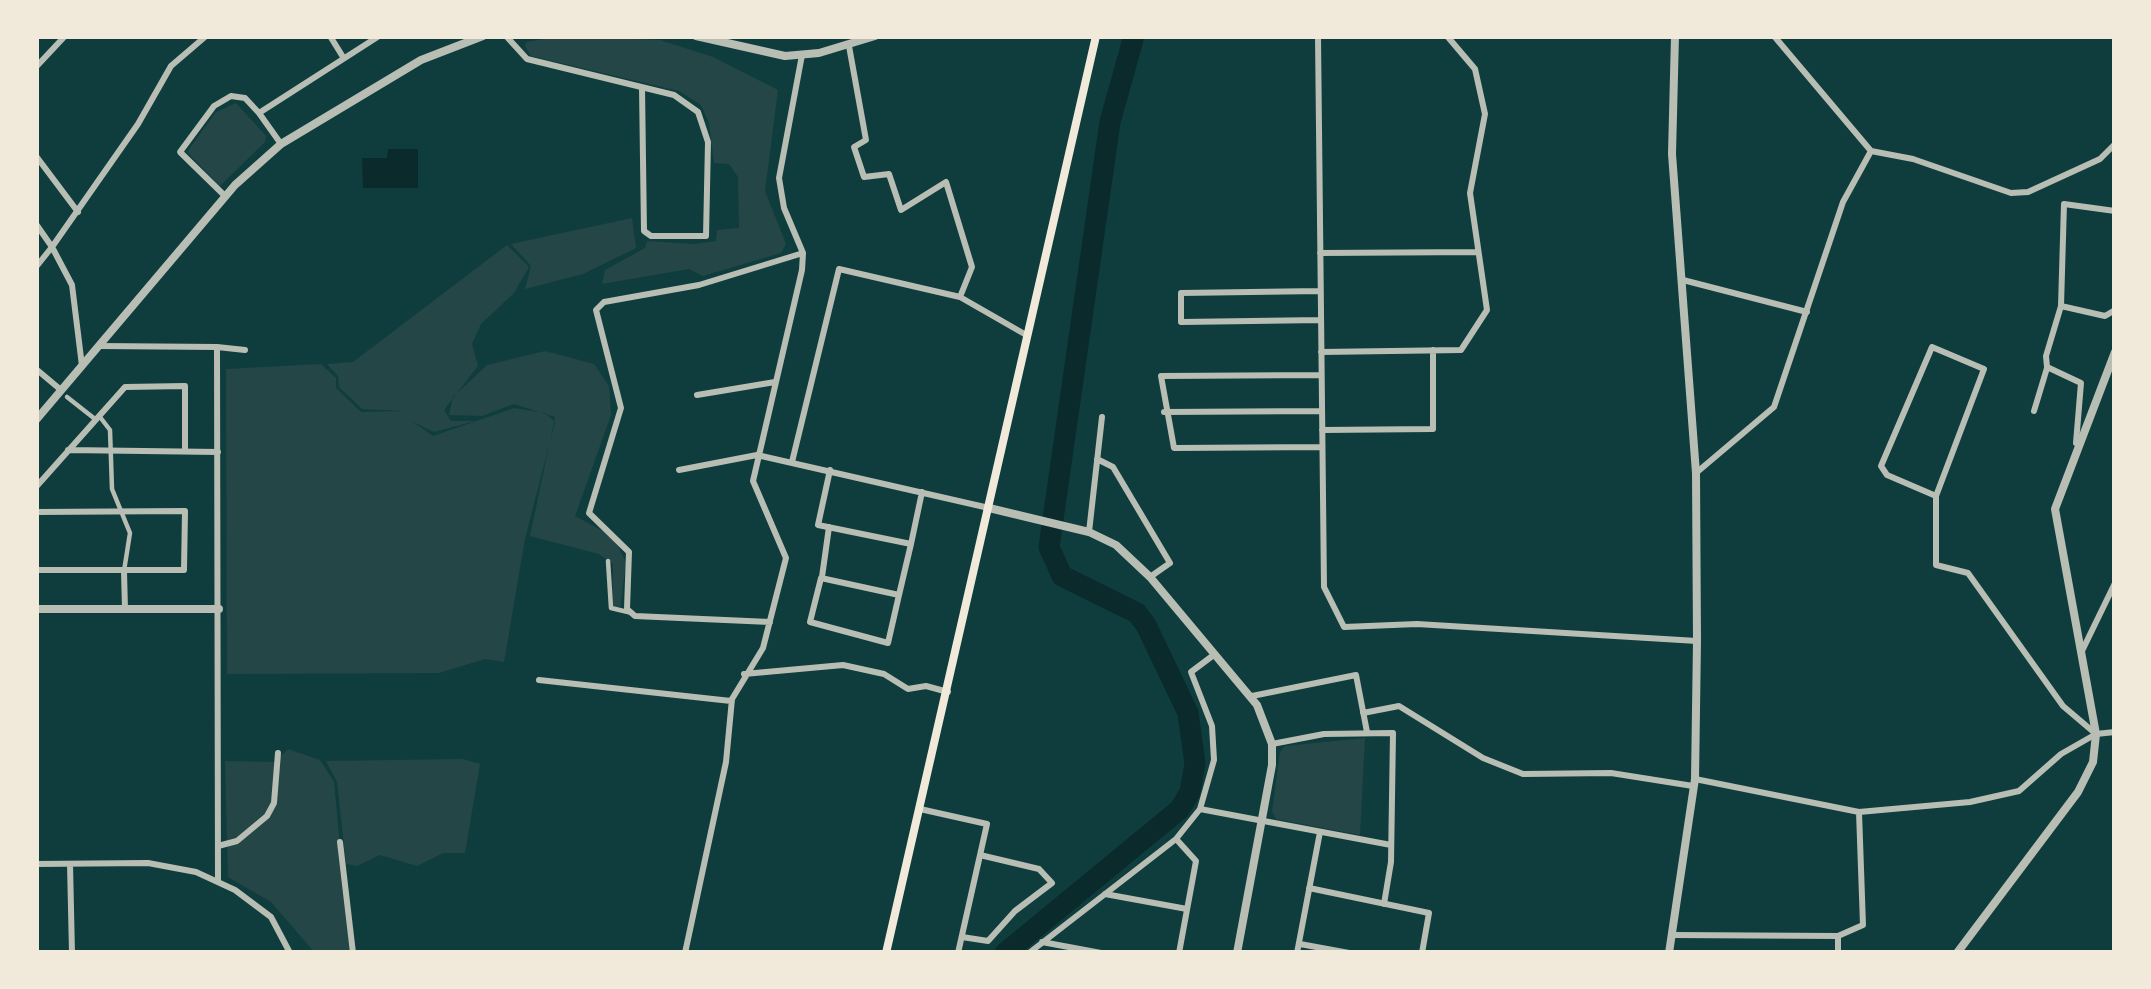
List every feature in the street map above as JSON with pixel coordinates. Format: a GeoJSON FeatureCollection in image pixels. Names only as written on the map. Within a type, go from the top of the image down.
{"type":"FeatureCollection","features":[{"type":"Feature","properties":{"kind":"main road"},"geometry":{"type":"LineString","coordinates":[[886,953],[1096,36]]}},
{"type":"Feature","properties":{"kind":"street"},"geometry":{"type":"LineString","coordinates":[[36,67],[65,36]]}},
{"type":"Feature","properties":{"kind":"street"},"geometry":{"type":"LineString","coordinates":[[36,268],[78,212],[171,66],[206,36]]}},
{"type":"Feature","properties":{"kind":"street"},"geometry":{"type":"LineString","coordinates":[[330,36],[343,57]]}},
{"type":"Feature","properties":{"kind":"street"},"geometry":{"type":"LineString","coordinates":[[259,113],[379,36]]}},
{"type":"Feature","properties":{"kind":"street"},"geometry":{"type":"LineString","coordinates":[[36,420],[64,393],[225,196],[281,144],[421,60],[483,36]]}},
{"type":"Feature","properties":{"kind":"street"},"geometry":{"type":"LineString","coordinates":[[506,36],[527,59],[674,95],[698,112],[708,142],[706,236],[651,236],[644,231],[642,88]]}},
{"type":"Feature","properties":{"kind":"street"},"geometry":{"type":"LineString","coordinates":[[696,36],[802,56],[875,36]]}},
{"type":"Feature","properties":{"kind":"street"},"geometry":{"type":"LineString","coordinates":[[1318,36],[1324,587],[1344,628],[1418,624],[1697,641]]}},
{"type":"Feature","properties":{"kind":"street"},"geometry":{"type":"LineString","coordinates":[[1321,352],[1461,350],[1487,310],[1470,193],[1485,114],[1475,69],[1447,36]]}},
{"type":"Feature","properties":{"kind":"street"},"geometry":{"type":"LineString","coordinates":[[1669,953],[1695,782],[1697,641],[1696,473],[1672,154],[1675,36]]}},
{"type":"Feature","properties":{"kind":"street"},"geometry":{"type":"LineString","coordinates":[[1774,36],[1871,151],[2011,193],[2028,192],[2101,159],[2115,144]]}},
{"type":"Feature","properties":{"kind":"street"},"geometry":{"type":"LineString","coordinates":[[849,46],[866,140],[854,147],[862,175],[871,179],[889,174],[902,210],[946,182],[972,267],[960,297]]}},
{"type":"Feature","properties":{"kind":"street"},"geometry":{"type":"LineString","coordinates":[[685,953],[726,762],[731,701],[763,648],[786,558],[754,495],[757,454],[803,253],[784,208],[779,178],[802,56]]}},
{"type":"Feature","properties":{"kind":"street"},"geometry":{"type":"LineString","coordinates":[[225,196],[179,152],[214,106],[231,97],[245,98],[281,144]]}},
{"type":"Feature","properties":{"kind":"street"},"geometry":{"type":"LineString","coordinates":[[1696,473],[1774,406],[1844,202],[1871,151]]}},
{"type":"Feature","properties":{"kind":"street"},"geometry":{"type":"LineString","coordinates":[[36,156],[78,212]]}},
{"type":"Feature","properties":{"kind":"street"},"geometry":{"type":"LineString","coordinates":[[2034,411],[2061,306],[2064,204],[2115,211]]}},
{"type":"Feature","properties":{"kind":"street"},"geometry":{"type":"LineString","coordinates":[[36,224],[72,285],[82,366]]}},
{"type":"Feature","properties":{"kind":"street"},"geometry":{"type":"LineString","coordinates":[[1320,253],[1478,252]]}},
{"type":"Feature","properties":{"kind":"street"},"geometry":{"type":"LineString","coordinates":[[632,613],[629,552],[589,513],[620,408],[596,310],[604,302],[699,285],[803,253]]}},
{"type":"Feature","properties":{"kind":"street"},"geometry":{"type":"LineString","coordinates":[[792,462],[839,268],[960,297],[1028,337]]}},
{"type":"Feature","properties":{"kind":"street"},"geometry":{"type":"LineString","coordinates":[[1683,280],[1807,312]]}},
{"type":"Feature","properties":{"kind":"street"},"geometry":{"type":"LineString","coordinates":[[1320,291],[1180,293],[1181,322],[1321,320]]}},
{"type":"Feature","properties":{"kind":"street"},"geometry":{"type":"LineString","coordinates":[[2061,306],[2105,316],[2115,310]]}},
{"type":"Feature","properties":{"kind":"street"},"geometry":{"type":"LineString","coordinates":[[100,346],[245,350]]}},
{"type":"Feature","properties":{"kind":"street"},"geometry":{"type":"LineString","coordinates":[[218,347],[218,881]]}},
{"type":"Feature","properties":{"kind":"street"},"geometry":{"type":"LineString","coordinates":[[1936,496],[1887,475],[1881,466],[1932,347],[1984,369],[1936,496],[1936,565],[1968,573],[2063,706],[2096,734]]}},
{"type":"Feature","properties":{"kind":"street"},"geometry":{"type":"LineString","coordinates":[[1322,430],[1433,429],[1433,350]]}},
{"type":"Feature","properties":{"kind":"street"},"geometry":{"type":"LineString","coordinates":[[1957,953],[2078,792],[2093,762],[2096,734],[2055,508],[2076,443],[2115,352]]}},
{"type":"Feature","properties":{"kind":"street"},"geometry":{"type":"LineString","coordinates":[[2047,367],[2081,383],[2076,443]]}},
{"type":"Feature","properties":{"kind":"street"},"geometry":{"type":"LineString","coordinates":[[36,369],[110,430],[112,489],[130,533],[125,610]]}},
{"type":"Feature","properties":{"kind":"street"},"geometry":{"type":"LineString","coordinates":[[1321,375],[1161,376],[1174,448],[1322,447]]}},
{"type":"Feature","properties":{"kind":"street"},"geometry":{"type":"LineString","coordinates":[[697,394],[775,382]]}},
{"type":"Feature","properties":{"kind":"street"},"geometry":{"type":"LineString","coordinates":[[36,487],[125,387],[185,386],[185,451]]}},
{"type":"Feature","properties":{"kind":"street"},"geometry":{"type":"LineString","coordinates":[[1164,412],[1322,411]]}},
{"type":"Feature","properties":{"kind":"street"},"geometry":{"type":"LineString","coordinates":[[1089,532],[1102,417]]}},
{"type":"Feature","properties":{"kind":"street"},"geometry":{"type":"LineString","coordinates":[[68,450],[218,452]]}},
{"type":"Feature","properties":{"kind":"street"},"geometry":{"type":"LineString","coordinates":[[679,470],[757,454],[1089,532],[1115,545],[1150,577],[1252,696],[1272,744],[1238,953]]}},
{"type":"Feature","properties":{"kind":"street"},"geometry":{"type":"LineString","coordinates":[[1097,459],[1113,467],[1170,563],[1150,577]]}},
{"type":"Feature","properties":{"kind":"street"},"geometry":{"type":"LineString","coordinates":[[830,470],[818,525],[911,544]]}},
{"type":"Feature","properties":{"kind":"street"},"geometry":{"type":"LineString","coordinates":[[829,527],[810,622],[888,644],[922,492]]}},
{"type":"Feature","properties":{"kind":"street"},"geometry":{"type":"LineString","coordinates":[[36,512],[184,512],[184,570],[36,570]]}},
{"type":"Feature","properties":{"kind":"street"},"geometry":{"type":"LineString","coordinates":[[608,561],[611,608],[770,622]]}},
{"type":"Feature","properties":{"kind":"street"},"geometry":{"type":"LineString","coordinates":[[821,578],[899,595]]}},
{"type":"Feature","properties":{"kind":"street"},"geometry":{"type":"LineString","coordinates":[[2080,655],[2115,584]]}},
{"type":"Feature","properties":{"kind":"street"},"geometry":{"type":"LineString","coordinates":[[36,609],[220,609]]}},
{"type":"Feature","properties":{"kind":"street"},"geometry":{"type":"LineString","coordinates":[[1029,953],[1176,839],[1200,809],[1214,760],[1212,726],[1191,672],[1215,654]]}},
{"type":"Feature","properties":{"kind":"street"},"geometry":{"type":"LineString","coordinates":[[744,674],[844,665],[884,674],[908,689],[926,686],[947,692]]}},
{"type":"Feature","properties":{"kind":"street"},"geometry":{"type":"LineString","coordinates":[[1252,696],[1356,675],[1367,734]]}},
{"type":"Feature","properties":{"kind":"street"},"geometry":{"type":"LineString","coordinates":[[539,680],[731,701]]}},
{"type":"Feature","properties":{"kind":"street"},"geometry":{"type":"LineString","coordinates":[[1363,713],[1399,706],[1484,758],[1523,774],[1611,772],[1859,812],[1970,802],[2019,791],[2061,754],[2096,734],[2115,732]]}},
{"type":"Feature","properties":{"kind":"street"},"geometry":{"type":"LineString","coordinates":[[1272,744],[1394,733],[1384,904]]}},
{"type":"Feature","properties":{"kind":"street"},"geometry":{"type":"LineString","coordinates":[[218,846],[244,837],[267,816],[274,803],[278,753]]}},
{"type":"Feature","properties":{"kind":"street"},"geometry":{"type":"LineString","coordinates":[[918,808],[987,824],[958,953]]}},
{"type":"Feature","properties":{"kind":"street"},"geometry":{"type":"LineString","coordinates":[[1200,809],[1391,845]]}},
{"type":"Feature","properties":{"kind":"street"},"geometry":{"type":"LineString","coordinates":[[1672,935],[1838,936],[1863,925],[1859,812]]}},
{"type":"Feature","properties":{"kind":"street"},"geometry":{"type":"LineString","coordinates":[[1320,832],[1298,949],[1349,953]]}},
{"type":"Feature","properties":{"kind":"street"},"geometry":{"type":"LineString","coordinates":[[1176,839],[1196,861],[1179,953]]}},
{"type":"Feature","properties":{"kind":"street"},"geometry":{"type":"LineString","coordinates":[[340,842],[352,953]]}},
{"type":"Feature","properties":{"kind":"street"},"geometry":{"type":"LineString","coordinates":[[962,937],[988,941],[1015,910],[1052,883],[1039,869],[980,855]]}},
{"type":"Feature","properties":{"kind":"street"},"geometry":{"type":"LineString","coordinates":[[36,864],[148,863],[218,881],[271,917],[290,953]]}},
{"type":"Feature","properties":{"kind":"street"},"geometry":{"type":"LineString","coordinates":[[70,864],[72,953]]}},
{"type":"Feature","properties":{"kind":"street"},"geometry":{"type":"LineString","coordinates":[[1310,888],[1430,914],[1423,953]]}},
{"type":"Feature","properties":{"kind":"street"},"geometry":{"type":"LineString","coordinates":[[1105,894],[1187,909]]}},
{"type":"Feature","properties":{"kind":"street"},"geometry":{"type":"LineString","coordinates":[[1838,936],[1838,953]]}},
{"type":"Feature","properties":{"kind":"street"},"geometry":{"type":"LineString","coordinates":[[1042,942],[1101,953]]}},
{"type":"Feature","properties":{"kind":"shaded area"},"geometry":{"type":"Polygon","coordinates":[[[563,36],[660,40],[713,57],[778,90],[765,191],[786,244],[781,253],[703,276],[689,269],[602,284],[605,270],[645,248],[647,241],[716,241],[717,230],[739,228],[738,177],[729,164],[714,163],[709,123],[701,105],[679,91],[531,56],[525,46],[526,42],[563,36]]]}},
{"type":"Feature","properties":{"kind":"shaded area"},"geometry":{"type":"Polygon","coordinates":[[[236,103],[266,136],[265,142],[220,186],[187,152],[216,112],[236,103]]]}},
{"type":"Feature","properties":{"kind":"shaded area"},"geometry":{"type":"Polygon","coordinates":[[[388,149],[418,149],[418,188],[363,188],[362,158],[387,158],[388,149]]]}},
{"type":"Feature","properties":{"kind":"shaded area"},"geometry":{"type":"Polygon","coordinates":[[[632,218],[636,248],[583,274],[525,289],[531,266],[511,244],[632,218]]]}},
{"type":"Feature","properties":{"kind":"shaded area"},"geometry":{"type":"Polygon","coordinates":[[[507,245],[529,267],[514,293],[481,324],[472,344],[478,366],[444,410],[451,421],[475,421],[434,432],[413,422],[433,436],[514,408],[545,413],[555,422],[525,539],[504,662],[485,659],[439,673],[227,674],[226,369],[321,364],[336,378],[336,388],[361,412],[405,411],[362,409],[339,387],[338,376],[327,364],[353,362],[507,245]]]}},
{"type":"Feature","properties":{"kind":"shaded area"},"geometry":{"type":"Polygon","coordinates":[[[545,351],[594,364],[609,386],[611,415],[575,516],[614,537],[626,563],[620,609],[612,607],[613,564],[599,554],[530,536],[555,417],[514,404],[482,416],[449,415],[453,397],[487,365],[545,351]]]}},
{"type":"Feature","properties":{"kind":"shaded area"},"geometry":{"type":"Polygon","coordinates":[[[1365,738],[1360,835],[1276,819],[1272,811],[1280,752],[1285,746],[1365,738]]]}},
{"type":"Feature","properties":{"kind":"shaded area"},"geometry":{"type":"Polygon","coordinates":[[[288,749],[320,760],[334,782],[350,953],[315,953],[271,902],[228,877],[225,761],[275,762],[288,749]]]}},
{"type":"Feature","properties":{"kind":"shaded area"},"geometry":{"type":"Polygon","coordinates":[[[463,759],[480,764],[465,853],[443,853],[417,866],[380,855],[357,866],[346,864],[337,782],[326,761],[463,759]]]}},
{"type":"Feature","properties":{"kind":"waterway"},"geometry":{"type":"LineString","coordinates":[[1005,953],[1180,809],[1190,792],[1195,764],[1188,713],[1146,625],[1137,613],[1062,576],[1049,547],[1110,122],[1134,36]]}}]}
